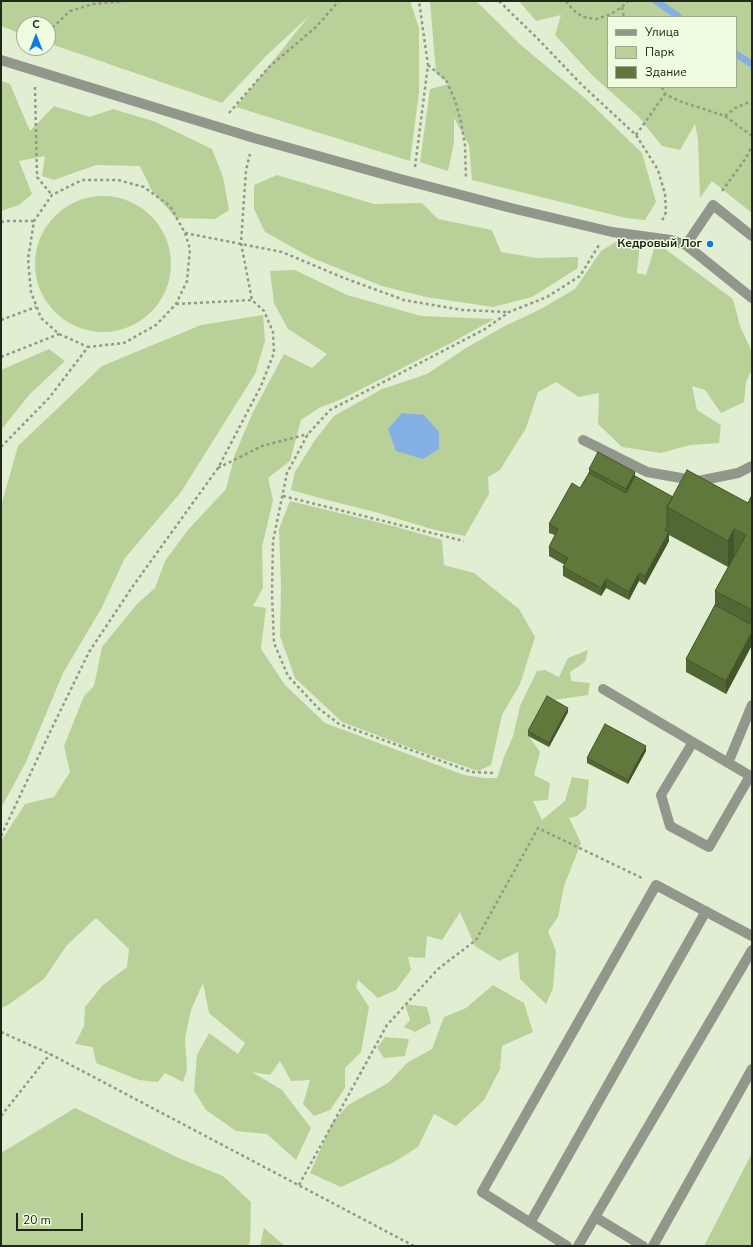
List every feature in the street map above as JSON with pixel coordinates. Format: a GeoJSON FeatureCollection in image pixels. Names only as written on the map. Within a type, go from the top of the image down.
{"type":"FeatureCollection","features":[{"type":"Feature","properties":{"kind":"lane"},"geometry":{"type":"LineString","coordinates":[[1,60],[254,138],[404,180],[511,208],[612,232],[671,240],[686,245],[752,298]]}},
{"type":"Feature","properties":{"kind":"lane"},"geometry":{"type":"LineString","coordinates":[[686,245],[713,205],[752,236]]}},
{"type":"Feature","properties":{"kind":"lane"},"geometry":{"type":"LineString","coordinates":[[583,440],[647,472],[698,481],[738,473],[752,466]]}},
{"type":"Feature","properties":{"kind":"lane"},"geometry":{"type":"LineString","coordinates":[[603,689],[751,776],[709,847],[670,826],[661,795],[693,742]]}},
{"type":"Feature","properties":{"kind":"lane"},"geometry":{"type":"LineString","coordinates":[[728,763],[752,706]]}},
{"type":"Feature","properties":{"kind":"lane"},"geometry":{"type":"LineString","coordinates":[[567,1246],[482,1192],[656,885],[752,936]]}},
{"type":"Feature","properties":{"kind":"lane"},"geometry":{"type":"LineString","coordinates":[[530,1223],[706,911]]}},
{"type":"Feature","properties":{"kind":"lane"},"geometry":{"type":"LineString","coordinates":[[578,1246],[752,950]]}},
{"type":"Feature","properties":{"kind":"lane"},"geometry":{"type":"LineString","coordinates":[[653,1246],[752,1069]]}},
{"type":"Feature","properties":{"kind":"lane"},"geometry":{"type":"LineString","coordinates":[[595,1217],[643,1246]]}},
{"type":"Feature","properties":{"kind":"path"},"geometry":{"type":"LineString","coordinates":[[56,24],[70,11],[93,4],[124,1]]}},
{"type":"Feature","properties":{"kind":"path"},"geometry":{"type":"LineString","coordinates":[[227,115],[269,67],[316,26],[339,1]]}},
{"type":"Feature","properties":{"kind":"path"},"geometry":{"type":"LineString","coordinates":[[414,171],[428,65],[420,1]]}},
{"type":"Feature","properties":{"kind":"path"},"geometry":{"type":"LineString","coordinates":[[499,1],[584,86],[636,135],[658,170],[665,194],[666,212],[660,225]]}},
{"type":"Feature","properties":{"kind":"path"},"geometry":{"type":"LineString","coordinates":[[566,1],[572,9],[583,17],[596,19],[610,14],[622,7],[628,1]]}},
{"type":"Feature","properties":{"kind":"path"},"geometry":{"type":"LineString","coordinates":[[622,7],[624,16]]}},
{"type":"Feature","properties":{"kind":"path"},"geometry":{"type":"LineString","coordinates":[[428,65],[446,80],[455,100],[465,145],[467,170],[466,181]]}},
{"type":"Feature","properties":{"kind":"path"},"geometry":{"type":"LineString","coordinates":[[35,71],[37,177],[52,195]]}},
{"type":"Feature","properties":{"kind":"path"},"geometry":{"type":"LineString","coordinates":[[662,88],[665,94],[678,101],[725,116],[752,136]]}},
{"type":"Feature","properties":{"kind":"path"},"geometry":{"type":"LineString","coordinates":[[636,135],[665,94]]}},
{"type":"Feature","properties":{"kind":"path"},"geometry":{"type":"LineString","coordinates":[[725,116],[735,108],[747,103],[752,103]]}},
{"type":"Feature","properties":{"kind":"path"},"geometry":{"type":"LineString","coordinates":[[1,836],[50,730],[90,652],[134,586],[218,468],[261,386],[274,353],[273,332],[264,311],[252,300],[241,243],[246,170],[254,138]]}},
{"type":"Feature","properties":{"kind":"path"},"geometry":{"type":"LineString","coordinates":[[713,205],[746,158],[752,146]]}},
{"type":"Feature","properties":{"kind":"path"},"geometry":{"type":"LineString","coordinates":[[82,180],[118,180],[144,187],[170,206],[184,233],[190,249],[187,281],[176,304],[156,325],[124,343],[88,347],[59,334],[41,318],[31,292],[28,260],[34,221],[52,195],[82,180]]}},
{"type":"Feature","properties":{"kind":"path"},"geometry":{"type":"LineString","coordinates":[[1,222],[6,220],[34,221]]}},
{"type":"Feature","properties":{"kind":"path"},"geometry":{"type":"LineString","coordinates":[[493,773],[472,772],[339,724],[318,708],[288,676],[274,643],[272,541],[287,473],[308,434],[330,410],[485,329],[509,312],[547,297],[580,276],[598,246],[612,232]]}},
{"type":"Feature","properties":{"kind":"path"},"geometry":{"type":"LineString","coordinates":[[184,233],[282,252],[344,278],[404,300],[463,310],[509,312]]}},
{"type":"Feature","properties":{"kind":"path"},"geometry":{"type":"LineString","coordinates":[[176,304],[252,300]]}},
{"type":"Feature","properties":{"kind":"path"},"geometry":{"type":"LineString","coordinates":[[1,320],[36,307]]}},
{"type":"Feature","properties":{"kind":"path"},"geometry":{"type":"LineString","coordinates":[[1,357],[59,334]]}},
{"type":"Feature","properties":{"kind":"path"},"geometry":{"type":"LineString","coordinates":[[1,447],[49,398],[88,347]]}},
{"type":"Feature","properties":{"kind":"path"},"geometry":{"type":"LineString","coordinates":[[218,468],[262,446],[308,434]]}},
{"type":"Feature","properties":{"kind":"path"},"geometry":{"type":"LineString","coordinates":[[283,496],[464,541]]}},
{"type":"Feature","properties":{"kind":"path"},"geometry":{"type":"LineString","coordinates":[[298,1185],[387,1025],[438,969],[476,940],[538,828],[656,885]]}},
{"type":"Feature","properties":{"kind":"path"},"geometry":{"type":"LineString","coordinates":[[1,1032],[50,1054],[414,1246]]}},
{"type":"Feature","properties":{"kind":"path"},"geometry":{"type":"LineString","coordinates":[[1,1116],[50,1054]]}},
{"type":"Feature","properties":{"kind":"green space"},"geometry":{"type":"Polygon","coordinates":[[[1,1],[410,1],[419,28],[419,92],[410,161],[236,107],[309,16],[267,55],[222,103],[56,46],[56,16],[16,16],[16,32],[1,26],[1,1]]]}},
{"type":"Feature","properties":{"kind":"green space"},"geometry":{"type":"Polygon","coordinates":[[[430,1],[476,1],[522,46],[587,100],[642,153],[656,202],[645,220],[626,218],[472,180],[469,145],[454,118],[454,142],[448,171],[420,162],[430,89],[449,84],[436,73],[430,1]]]}},
{"type":"Feature","properties":{"kind":"green space"},"geometry":{"type":"Polygon","coordinates":[[[519,1],[752,1],[752,213],[712,181],[700,198],[698,139],[695,124],[680,150],[662,146],[638,116],[593,76],[555,35],[561,15],[536,21],[519,1]]]}},
{"type":"Feature","properties":{"kind":"green space"},"geometry":{"type":"Polygon","coordinates":[[[1,81],[10,84],[30,131],[54,106],[90,117],[113,109],[156,122],[212,149],[223,177],[229,210],[215,219],[176,218],[152,191],[140,166],[96,165],[54,180],[42,176],[45,156],[19,161],[32,194],[19,205],[1,211],[1,81]]]}},
{"type":"Feature","properties":{"kind":"green space"},"geometry":{"type":"Polygon","coordinates":[[[277,175],[374,204],[422,203],[438,219],[492,230],[501,252],[536,258],[578,257],[578,268],[532,297],[493,307],[426,297],[382,286],[310,257],[265,232],[254,209],[254,185],[277,175]]]}},
{"type":"Feature","properties":{"kind":"green space"},"geometry":{"type":"Polygon","coordinates":[[[103,196],[129,201],[151,216],[166,238],[171,264],[166,290],[151,312],[129,327],[103,332],[77,327],[55,312],[40,290],[35,264],[40,238],[55,216],[77,201],[103,196]]]}},
{"type":"Feature","properties":{"kind":"green space"},"geometry":{"type":"Polygon","coordinates":[[[619,240],[640,243],[637,273],[646,275],[654,249],[665,249],[733,299],[740,326],[752,352],[752,369],[746,382],[744,402],[721,413],[705,390],[692,386],[697,410],[721,425],[719,443],[690,445],[661,453],[622,447],[598,424],[599,393],[579,397],[556,382],[538,392],[526,428],[500,470],[488,477],[489,494],[465,536],[435,530],[375,512],[291,490],[295,472],[315,440],[334,416],[382,389],[427,374],[466,348],[503,327],[541,309],[575,289],[601,251],[619,240]]]}},
{"type":"Feature","properties":{"kind":"green space"},"geometry":{"type":"Polygon","coordinates":[[[295,270],[347,295],[421,316],[494,319],[344,398],[319,408],[301,420],[290,461],[268,478],[273,500],[262,547],[263,588],[253,606],[266,608],[261,649],[285,685],[325,723],[464,775],[497,778],[513,736],[520,706],[537,671],[545,670],[559,677],[568,658],[588,650],[585,662],[570,672],[571,681],[590,683],[588,695],[547,701],[528,735],[540,752],[534,775],[550,783],[548,800],[533,801],[542,820],[565,801],[572,777],[589,780],[586,808],[577,816],[569,818],[581,843],[564,886],[558,917],[548,931],[556,951],[553,988],[546,1004],[520,979],[518,952],[499,961],[475,946],[460,912],[442,940],[427,936],[425,958],[408,957],[411,970],[396,990],[378,998],[358,980],[356,987],[369,1007],[361,1052],[345,1068],[345,1088],[330,1110],[314,1116],[303,1104],[310,1080],[291,1081],[280,1061],[270,1075],[252,1072],[282,1090],[311,1128],[296,1160],[267,1134],[236,1131],[206,1110],[194,1091],[197,1055],[209,1033],[238,1054],[245,1043],[209,1013],[203,983],[191,1010],[185,1038],[187,1070],[183,1082],[165,1073],[158,1082],[139,1080],[96,1063],[93,1047],[75,1044],[84,1026],[85,1007],[102,986],[127,967],[129,949],[96,918],[67,945],[44,979],[8,1005],[1,1008],[1,841],[25,804],[54,797],[70,772],[64,746],[84,696],[94,686],[102,647],[137,604],[155,588],[165,561],[187,531],[226,489],[235,454],[253,412],[284,354],[312,368],[327,354],[288,329],[274,303],[270,271],[295,270]]]}},
{"type":"Feature","properties":{"kind":"green space"},"geometry":{"type":"Polygon","coordinates":[[[263,315],[265,341],[255,374],[181,492],[125,558],[101,609],[63,673],[26,762],[1,808],[1,506],[18,446],[102,366],[201,325],[263,315]]]}},
{"type":"Feature","properties":{"kind":"green space"},"geometry":{"type":"Polygon","coordinates":[[[49,349],[65,361],[29,395],[1,430],[1,370],[49,349]]]}},
{"type":"Feature","properties":{"kind":"green space"},"geometry":{"type":"Polygon","coordinates":[[[290,501],[397,527],[442,540],[444,565],[474,573],[519,609],[535,637],[520,684],[502,715],[491,765],[478,771],[416,750],[342,722],[295,678],[280,636],[281,585],[279,529],[290,501]]]}},
{"type":"Feature","properties":{"kind":"green space"},"geometry":{"type":"Polygon","coordinates":[[[493,985],[524,1003],[533,1032],[502,1046],[500,1069],[484,1100],[456,1126],[434,1114],[418,1147],[394,1162],[341,1187],[310,1173],[332,1123],[348,1105],[388,1083],[407,1063],[432,1049],[444,1017],[466,1008],[493,985]]]}},
{"type":"Feature","properties":{"kind":"green space"},"geometry":{"type":"Polygon","coordinates":[[[405,1004],[427,1007],[431,1023],[415,1032],[404,1027],[410,1020],[405,1004]]]}},
{"type":"Feature","properties":{"kind":"green space"},"geometry":{"type":"Polygon","coordinates":[[[385,1037],[409,1039],[405,1056],[384,1058],[377,1048],[385,1037]]]}},
{"type":"Feature","properties":{"kind":"green space"},"geometry":{"type":"Polygon","coordinates":[[[75,1108],[181,1159],[223,1176],[251,1202],[250,1243],[248,1246],[1,1246],[1,1153],[75,1108]]]}},
{"type":"Feature","properties":{"kind":"green space"},"geometry":{"type":"Polygon","coordinates":[[[752,1153],[752,1246],[704,1246],[752,1153]]]}},
{"type":"Feature","properties":{"kind":"green space"},"geometry":{"type":"Polygon","coordinates":[[[264,1228],[285,1246],[260,1246],[264,1228]]]}},
{"type":"Feature","properties":{"kind":"water"},"geometry":{"type":"Polygon","coordinates":[[[402,413],[424,415],[439,432],[439,449],[423,459],[396,451],[388,429],[402,413]]]}},
{"type":"Feature","properties":{"kind":"building"},"geometry":{"type":"Polygon","coordinates":[[[598,452],[635,472],[626,489],[589,469],[598,452]]]}},
{"type":"Feature","properties":{"kind":"building"},"geometry":{"type":"Polygon","coordinates":[[[687,470],[748,503],[752,495],[752,610],[715,591],[746,535],[734,529],[728,541],[667,507],[687,470]]]}},
{"type":"Feature","properties":{"kind":"building"},"geometry":{"type":"Polygon","coordinates":[[[589,473],[626,493],[635,476],[673,497],[667,507],[667,526],[665,530],[669,532],[645,576],[639,573],[629,592],[606,579],[601,588],[563,567],[568,558],[549,547],[558,529],[549,524],[572,483],[580,488],[589,473]]]}},
{"type":"Feature","properties":{"kind":"building"},"geometry":{"type":"Polygon","coordinates":[[[715,605],[752,625],[752,632],[726,681],[686,659],[715,605]]]}},
{"type":"Feature","properties":{"kind":"building"},"geometry":{"type":"Polygon","coordinates":[[[547,696],[568,708],[549,743],[528,731],[547,696]]]}},
{"type":"Feature","properties":{"kind":"building"},"geometry":{"type":"Polygon","coordinates":[[[605,724],[646,746],[628,780],[587,758],[605,724]]]}},
{"type":"Feature","properties":{"kind":"waterway"},"geometry":{"type":"LineString","coordinates":[[656,1],[678,16]]}},
{"type":"Feature","properties":{"kind":"waterway"},"geometry":{"type":"LineString","coordinates":[[737,55],[752,64]]}},
{"type":"Feature","properties":{"kind":"place","name":"Кедровый Лог"},"geometry":{"type":"Point","coordinates":[710,244]}}]}
